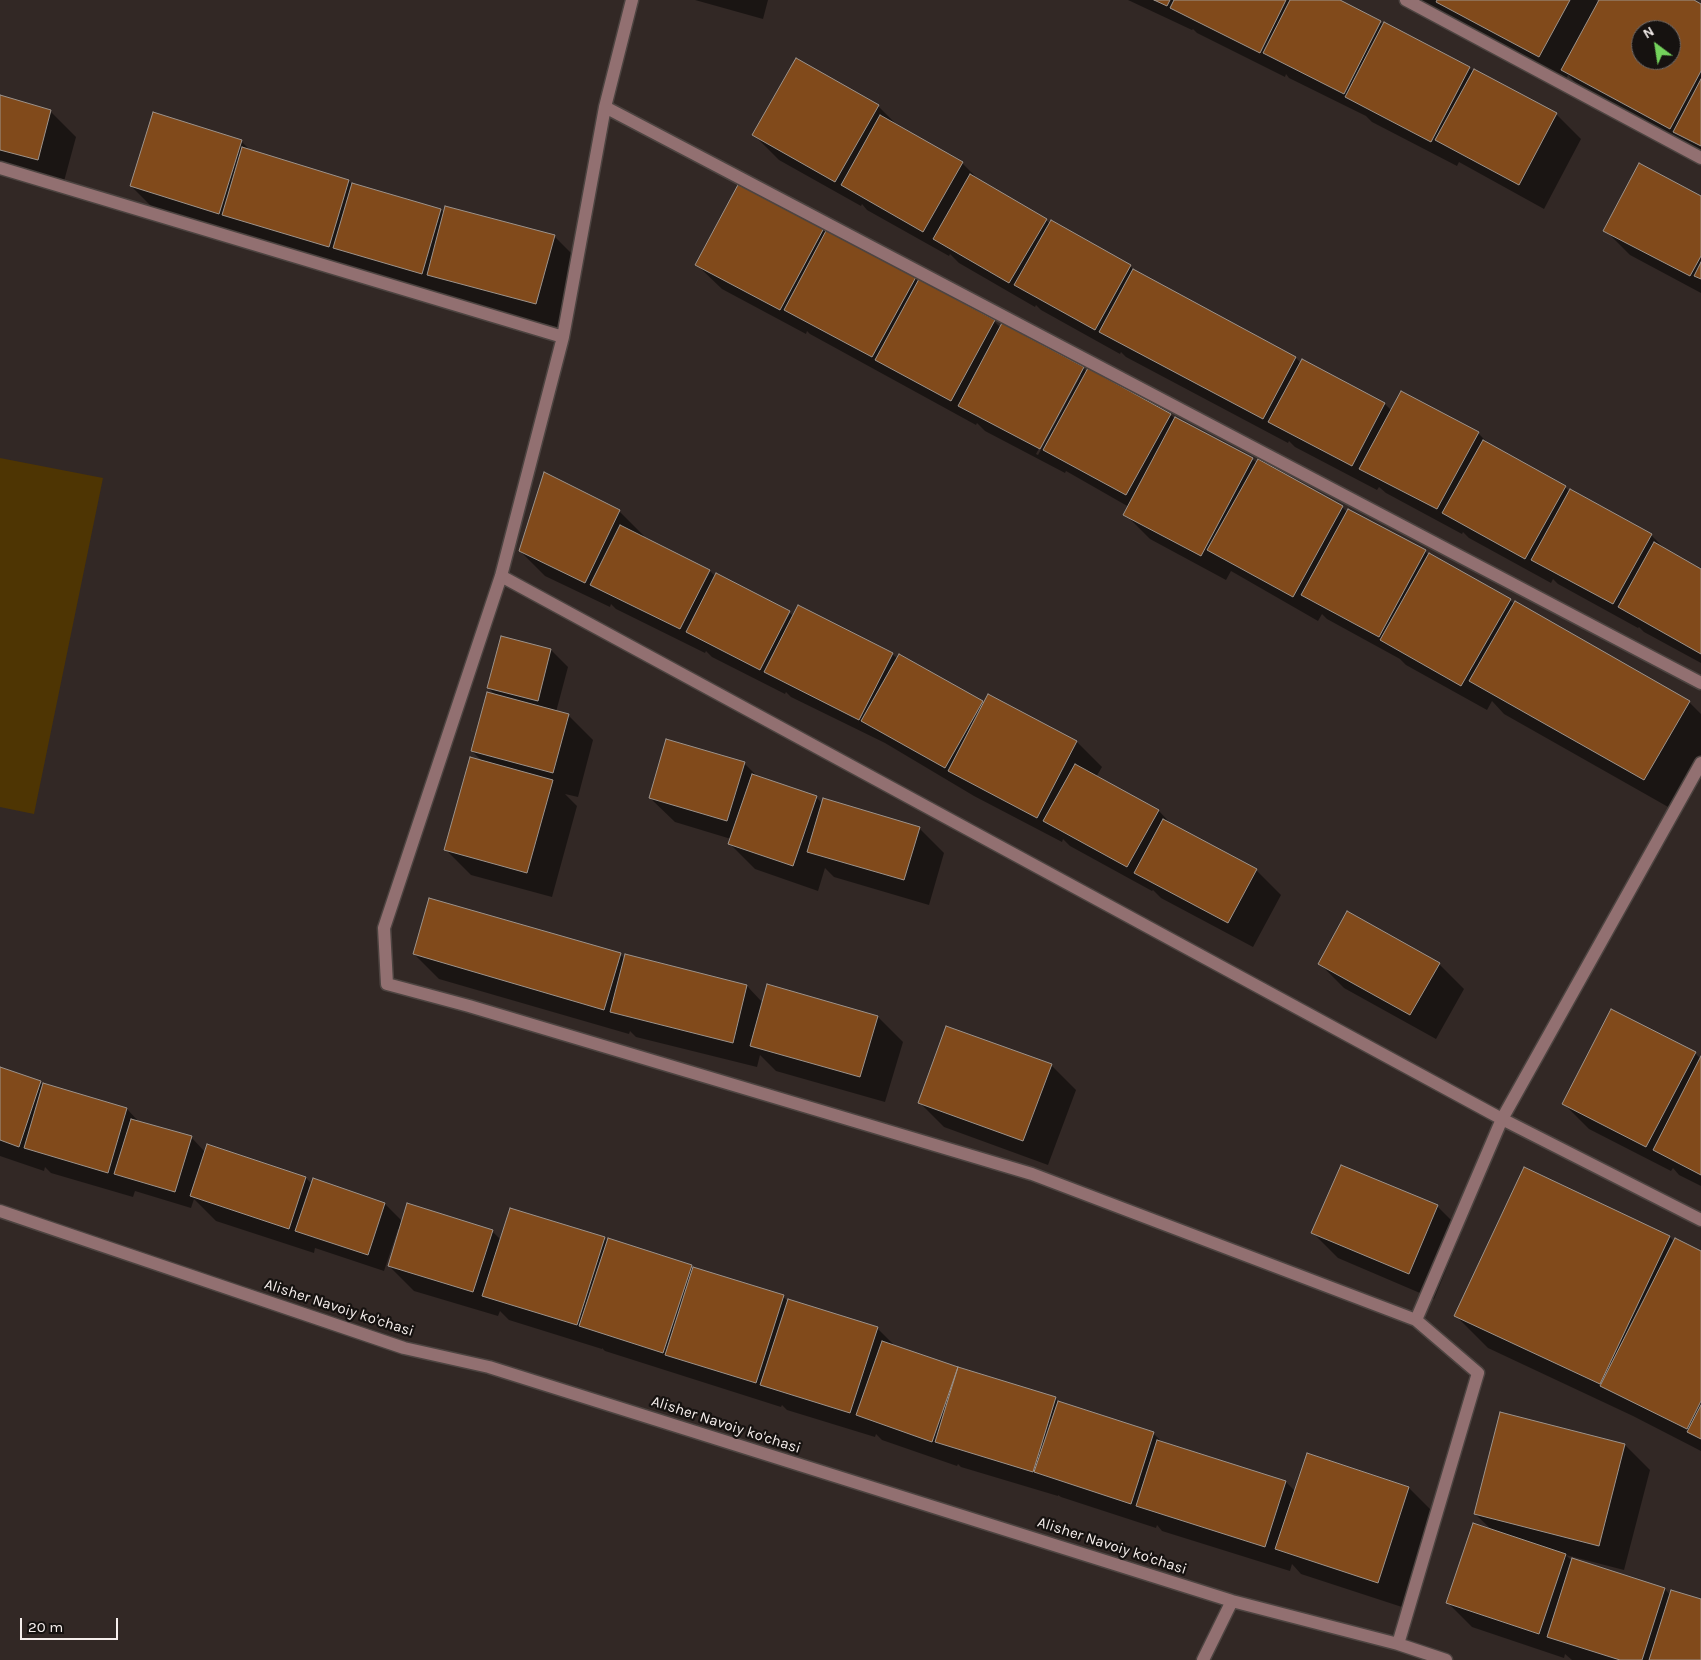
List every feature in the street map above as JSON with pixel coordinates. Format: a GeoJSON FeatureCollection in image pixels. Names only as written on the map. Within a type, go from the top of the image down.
{"type":"FeatureCollection","features":[{"type":"Feature","properties":{"kind":"street"},"geometry":{"type":"LineString","coordinates":[[632,0],[605,107],[563,337],[501,576],[384,928],[387,984],[478,1009],[1032,1174],[1416,1320],[1478,1374],[1398,1644]]}},
{"type":"Feature","properties":{"kind":"street"},"geometry":{"type":"LineString","coordinates":[[1406,0],[1701,158]]}},
{"type":"Feature","properties":{"kind":"street"},"geometry":{"type":"LineString","coordinates":[[605,107],[1701,683]]}},
{"type":"Feature","properties":{"kind":"street"},"geometry":{"type":"LineString","coordinates":[[0,168],[563,337]]}},
{"type":"Feature","properties":{"kind":"street"},"geometry":{"type":"LineString","coordinates":[[501,576],[1502,1119],[1701,1220]]}},
{"type":"Feature","properties":{"kind":"street"},"geometry":{"type":"LineString","coordinates":[[1416,1320],[1502,1119],[1701,763]]}},
{"type":"Feature","properties":{"kind":"street","name":"Alisher Navoiy ko'chasi"},"geometry":{"type":"LineString","coordinates":[[0,1211],[404,1348],[489,1367],[1232,1601],[1398,1644],[1446,1660]]}},
{"type":"Feature","properties":{"kind":"street"},"geometry":{"type":"LineString","coordinates":[[1203,1660],[1232,1601]]}},
{"type":"Feature","properties":{"kind":"shaded area"},"geometry":{"type":"Polygon","coordinates":[[[0,458],[103,478],[34,814],[0,807],[0,458]]]}},
{"type":"Feature","properties":{"kind":"building"},"geometry":{"type":"Polygon","coordinates":[[[1154,0],[1170,0],[1167,6],[1154,0]]]}},
{"type":"Feature","properties":{"kind":"building"},"geometry":{"type":"Polygon","coordinates":[[[1174,0],[1286,0],[1260,53],[1170,8],[1174,0]]]}},
{"type":"Feature","properties":{"kind":"building"},"geometry":{"type":"Polygon","coordinates":[[[1290,0],[1340,0],[1381,21],[1344,94],[1263,53],[1290,0]]]}},
{"type":"Feature","properties":{"kind":"building"},"geometry":{"type":"Polygon","coordinates":[[[1437,0],[1570,0],[1539,57],[1436,2],[1437,0]]]}},
{"type":"Feature","properties":{"kind":"building"},"geometry":{"type":"Polygon","coordinates":[[[1599,0],[1694,0],[1701,4],[1701,71],[1670,129],[1561,70],[1599,0]]]}},
{"type":"Feature","properties":{"kind":"building"},"geometry":{"type":"Polygon","coordinates":[[[1384,22],[1470,67],[1431,142],[1345,97],[1384,22]]]}},
{"type":"Feature","properties":{"kind":"building"},"geometry":{"type":"Polygon","coordinates":[[[796,58],[879,105],[835,182],[752,135],[796,58]]]}},
{"type":"Feature","properties":{"kind":"building"},"geometry":{"type":"Polygon","coordinates":[[[1474,69],[1557,113],[1519,185],[1435,140],[1474,69]]]}},
{"type":"Feature","properties":{"kind":"building"},"geometry":{"type":"Polygon","coordinates":[[[1701,79],[1701,146],[1673,132],[1701,79]]]}},
{"type":"Feature","properties":{"kind":"building"},"geometry":{"type":"Polygon","coordinates":[[[0,95],[51,110],[38,160],[0,150],[0,95]]]}},
{"type":"Feature","properties":{"kind":"building"},"geometry":{"type":"Polygon","coordinates":[[[153,112],[242,140],[219,214],[130,186],[153,112]]]}},
{"type":"Feature","properties":{"kind":"building"},"geometry":{"type":"Polygon","coordinates":[[[880,115],[963,162],[923,232],[841,185],[880,115]]]}},
{"type":"Feature","properties":{"kind":"building"},"geometry":{"type":"Polygon","coordinates":[[[242,147],[349,180],[329,247],[222,215],[242,147]]]}},
{"type":"Feature","properties":{"kind":"building"},"geometry":{"type":"Polygon","coordinates":[[[1639,163],[1701,196],[1701,256],[1690,276],[1603,231],[1639,163]]]}},
{"type":"Feature","properties":{"kind":"building"},"geometry":{"type":"Polygon","coordinates":[[[970,174],[1047,219],[1009,283],[933,239],[970,174]]]}},
{"type":"Feature","properties":{"kind":"building"},"geometry":{"type":"Polygon","coordinates":[[[352,183],[441,209],[422,274],[333,248],[352,183]]]}},
{"type":"Feature","properties":{"kind":"building"},"geometry":{"type":"Polygon","coordinates":[[[739,183],[824,228],[780,310],[695,265],[739,183]]]}},
{"type":"Feature","properties":{"kind":"building"},"geometry":{"type":"Polygon","coordinates":[[[445,206],[555,235],[536,304],[427,275],[445,206]]]}},
{"type":"Feature","properties":{"kind":"building"},"geometry":{"type":"Polygon","coordinates":[[[1051,220],[1131,265],[1095,330],[1014,285],[1051,220]]]}},
{"type":"Feature","properties":{"kind":"building"},"geometry":{"type":"Polygon","coordinates":[[[827,229],[916,277],[872,357],[784,310],[827,229]]]}},
{"type":"Feature","properties":{"kind":"building"},"geometry":{"type":"Polygon","coordinates":[[[1701,262],[1701,279],[1694,276],[1701,262]]]}},
{"type":"Feature","properties":{"kind":"building"},"geometry":{"type":"Polygon","coordinates":[[[1133,269],[1296,357],[1263,419],[1099,332],[1133,269]]]}},
{"type":"Feature","properties":{"kind":"building"},"geometry":{"type":"Polygon","coordinates":[[[919,279],[995,320],[951,401],[875,360],[919,279]]]}},
{"type":"Feature","properties":{"kind":"building"},"geometry":{"type":"Polygon","coordinates":[[[1002,323],[1084,367],[1040,449],[958,406],[1002,323]]]}},
{"type":"Feature","properties":{"kind":"building"},"geometry":{"type":"Polygon","coordinates":[[[1302,359],[1385,403],[1352,466],[1268,422],[1302,359]]]}},
{"type":"Feature","properties":{"kind":"building"},"geometry":{"type":"Polygon","coordinates":[[[1088,368],[1171,414],[1126,495],[1043,450],[1088,368]]]}},
{"type":"Feature","properties":{"kind":"building"},"geometry":{"type":"Polygon","coordinates":[[[1401,391],[1479,432],[1437,509],[1359,469],[1401,391]]]}},
{"type":"Feature","properties":{"kind":"building"},"geometry":{"type":"Polygon","coordinates":[[[1175,417],[1253,458],[1201,556],[1123,515],[1175,417]]]}},
{"type":"Feature","properties":{"kind":"building"},"geometry":{"type":"Polygon","coordinates":[[[1483,440],[1566,486],[1525,559],[1442,513],[1483,440]]]}},
{"type":"Feature","properties":{"kind":"building"},"geometry":{"type":"Polygon","coordinates":[[[1258,459],[1343,506],[1293,597],[1207,550],[1258,459]]]}},
{"type":"Feature","properties":{"kind":"building"},"geometry":{"type":"Polygon","coordinates":[[[544,472],[620,510],[585,583],[519,551],[544,472]]]}},
{"type":"Feature","properties":{"kind":"building"},"geometry":{"type":"Polygon","coordinates":[[[1570,489],[1652,534],[1613,604],[1531,560],[1570,489]]]}},
{"type":"Feature","properties":{"kind":"building"},"geometry":{"type":"Polygon","coordinates":[[[1348,509],[1426,550],[1379,637],[1301,595],[1348,509]]]}},
{"type":"Feature","properties":{"kind":"building"},"geometry":{"type":"Polygon","coordinates":[[[620,525],[710,570],[680,629],[590,585],[620,525]]]}},
{"type":"Feature","properties":{"kind":"building"},"geometry":{"type":"Polygon","coordinates":[[[1654,542],[1701,569],[1701,654],[1618,607],[1654,542]]]}},
{"type":"Feature","properties":{"kind":"building"},"geometry":{"type":"Polygon","coordinates":[[[1429,553],[1511,599],[1461,686],[1380,640],[1429,553]]]}},
{"type":"Feature","properties":{"kind":"building"},"geometry":{"type":"Polygon","coordinates":[[[716,573],[790,611],[760,670],[686,632],[716,573]]]}},
{"type":"Feature","properties":{"kind":"building"},"geometry":{"type":"Polygon","coordinates":[[[1515,601],[1690,701],[1644,780],[1469,681],[1515,601]]]}},
{"type":"Feature","properties":{"kind":"building"},"geometry":{"type":"Polygon","coordinates":[[[798,605],[893,653],[859,720],[764,672],[798,605]]]}},
{"type":"Feature","properties":{"kind":"building"},"geometry":{"type":"Polygon","coordinates":[[[501,636],[551,649],[538,701],[487,688],[501,636]]]}},
{"type":"Feature","properties":{"kind":"building"},"geometry":{"type":"Polygon","coordinates":[[[899,654],[983,701],[945,768],[861,721],[899,654]]]}},
{"type":"Feature","properties":{"kind":"building"},"geometry":{"type":"Polygon","coordinates":[[[487,692],[569,714],[553,773],[471,751],[487,692]]]}},
{"type":"Feature","properties":{"kind":"building"},"geometry":{"type":"Polygon","coordinates":[[[988,694],[1077,741],[1037,818],[948,771],[988,694]]]}},
{"type":"Feature","properties":{"kind":"building"},"geometry":{"type":"Polygon","coordinates":[[[666,739],[745,762],[727,821],[649,798],[666,739]]]}},
{"type":"Feature","properties":{"kind":"building"},"geometry":{"type":"Polygon","coordinates":[[[470,757],[553,780],[527,873],[444,850],[470,757]]]}},
{"type":"Feature","properties":{"kind":"building"},"geometry":{"type":"Polygon","coordinates":[[[1075,764],[1159,810],[1127,867],[1043,821],[1075,764]]]}},
{"type":"Feature","properties":{"kind":"building"},"geometry":{"type":"Polygon","coordinates":[[[752,774],[817,796],[793,866],[728,844],[752,774]]]}},
{"type":"Feature","properties":{"kind":"building"},"geometry":{"type":"Polygon","coordinates":[[[823,798],[920,827],[904,880],[807,852],[823,798]]]}},
{"type":"Feature","properties":{"kind":"building"},"geometry":{"type":"Polygon","coordinates":[[[1163,819],[1257,869],[1228,923],[1134,873],[1163,819]]]}},
{"type":"Feature","properties":{"kind":"building"},"geometry":{"type":"Polygon","coordinates":[[[429,898],[621,953],[604,1010],[413,954],[429,898]]]}},
{"type":"Feature","properties":{"kind":"building"},"geometry":{"type":"Polygon","coordinates":[[[1347,911],[1440,963],[1410,1015],[1318,964],[1347,911]]]}},
{"type":"Feature","properties":{"kind":"building"},"geometry":{"type":"Polygon","coordinates":[[[625,954],[747,985],[733,1043],[610,1012],[625,954]]]}},
{"type":"Feature","properties":{"kind":"building"},"geometry":{"type":"Polygon","coordinates":[[[767,984],[878,1016],[860,1077],[750,1046],[767,984]]]}},
{"type":"Feature","properties":{"kind":"building"},"geometry":{"type":"Polygon","coordinates":[[[1611,1009],[1696,1052],[1646,1147],[1562,1104],[1611,1009]]]}},
{"type":"Feature","properties":{"kind":"building"},"geometry":{"type":"Polygon","coordinates":[[[946,1026],[1052,1064],[1023,1141],[918,1103],[946,1026]]]}},
{"type":"Feature","properties":{"kind":"building"},"geometry":{"type":"Polygon","coordinates":[[[1701,1056],[1701,1175],[1653,1150],[1701,1056]]]}},
{"type":"Feature","properties":{"kind":"building"},"geometry":{"type":"Polygon","coordinates":[[[0,1067],[41,1081],[19,1147],[0,1140],[0,1067]]]}},
{"type":"Feature","properties":{"kind":"building"},"geometry":{"type":"Polygon","coordinates":[[[43,1083],[127,1108],[108,1173],[24,1148],[43,1083]]]}},
{"type":"Feature","properties":{"kind":"building"},"geometry":{"type":"Polygon","coordinates":[[[131,1119],[192,1136],[175,1192],[114,1174],[131,1119]]]}},
{"type":"Feature","properties":{"kind":"building"},"geometry":{"type":"Polygon","coordinates":[[[207,1144],[306,1177],[289,1229],[190,1196],[207,1144]]]}},
{"type":"Feature","properties":{"kind":"building"},"geometry":{"type":"Polygon","coordinates":[[[1341,1165],[1438,1205],[1409,1274],[1311,1233],[1341,1165]]]}},
{"type":"Feature","properties":{"kind":"building"},"geometry":{"type":"Polygon","coordinates":[[[1524,1167],[1670,1236],[1600,1384],[1454,1316],[1524,1167]]]}},
{"type":"Feature","properties":{"kind":"building"},"geometry":{"type":"Polygon","coordinates":[[[313,1178],[385,1203],[368,1255],[295,1231],[313,1178]]]}},
{"type":"Feature","properties":{"kind":"building"},"geometry":{"type":"Polygon","coordinates":[[[407,1203],[493,1230],[473,1292],[388,1266],[407,1203]]]}},
{"type":"Feature","properties":{"kind":"building"},"geometry":{"type":"Polygon","coordinates":[[[510,1208],[605,1237],[577,1325],[482,1296],[510,1208]]]}},
{"type":"Feature","properties":{"kind":"building"},"geometry":{"type":"Polygon","coordinates":[[[608,1238],[692,1265],[663,1353],[579,1326],[608,1238]]]}},
{"type":"Feature","properties":{"kind":"building"},"geometry":{"type":"Polygon","coordinates":[[[1675,1238],[1701,1251],[1701,1401],[1687,1429],[1600,1386],[1675,1238]]]}},
{"type":"Feature","properties":{"kind":"building"},"geometry":{"type":"Polygon","coordinates":[[[693,1267],[784,1295],[756,1383],[665,1355],[693,1267]]]}},
{"type":"Feature","properties":{"kind":"building"},"geometry":{"type":"Polygon","coordinates":[[[788,1299],[878,1327],[850,1413],[760,1385],[788,1299]]]}},
{"type":"Feature","properties":{"kind":"building"},"geometry":{"type":"Polygon","coordinates":[[[882,1341],[958,1367],[932,1442],[856,1415],[882,1341]]]}},
{"type":"Feature","properties":{"kind":"building"},"geometry":{"type":"Polygon","coordinates":[[[958,1367],[1056,1397],[1033,1472],[935,1442],[958,1367]]]}},
{"type":"Feature","properties":{"kind":"building"},"geometry":{"type":"Polygon","coordinates":[[[1058,1401],[1154,1432],[1131,1504],[1034,1472],[1058,1401]]]}},
{"type":"Feature","properties":{"kind":"building"},"geometry":{"type":"Polygon","coordinates":[[[1701,1405],[1701,1439],[1687,1432],[1701,1405]]]}},
{"type":"Feature","properties":{"kind":"building"},"geometry":{"type":"Polygon","coordinates":[[[1500,1412],[1625,1444],[1599,1546],[1474,1514],[1500,1412]]]}},
{"type":"Feature","properties":{"kind":"building"},"geometry":{"type":"Polygon","coordinates":[[[1157,1440],[1286,1481],[1265,1547],[1136,1506],[1157,1440]]]}},
{"type":"Feature","properties":{"kind":"building"},"geometry":{"type":"Polygon","coordinates":[[[1307,1453],[1409,1487],[1378,1583],[1275,1549],[1307,1453]]]}},
{"type":"Feature","properties":{"kind":"building"},"geometry":{"type":"Polygon","coordinates":[[[1473,1523],[1566,1554],[1539,1634],[1446,1603],[1473,1523]]]}},
{"type":"Feature","properties":{"kind":"building"},"geometry":{"type":"Polygon","coordinates":[[[1572,1558],[1665,1588],[1642,1660],[1620,1660],[1547,1637],[1572,1558]]]}},
{"type":"Feature","properties":{"kind":"building"},"geometry":{"type":"Polygon","coordinates":[[[1671,1590],[1701,1599],[1701,1660],[1649,1660],[1671,1590]]]}}]}
